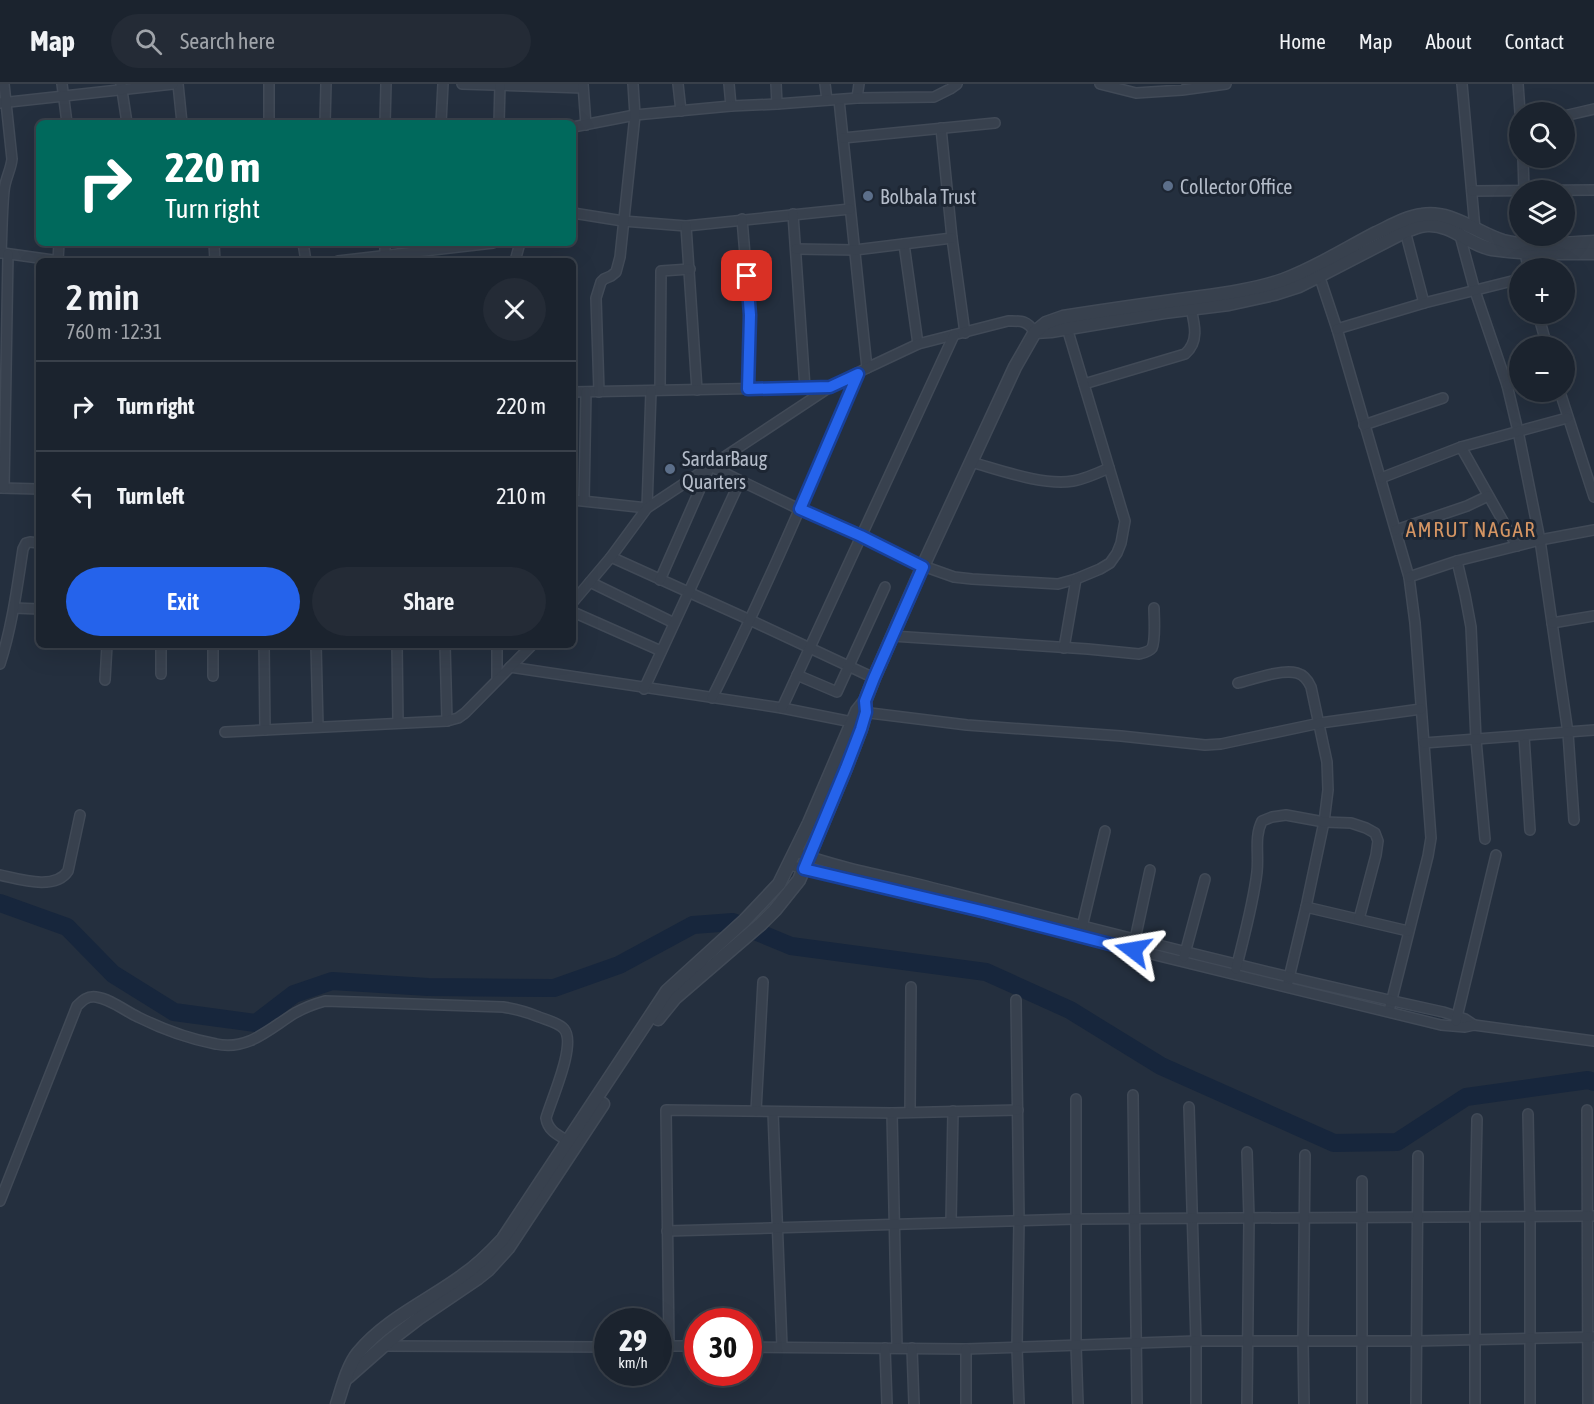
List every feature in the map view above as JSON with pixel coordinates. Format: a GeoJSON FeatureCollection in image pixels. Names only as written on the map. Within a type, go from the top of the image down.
{"type":"FeatureCollection","features":[{"type":"Feature","properties":{"kind":"street"},"geometry":{"type":"LineString","coordinates":[[4,84],[3,103],[12,159],[11,170],[3,179],[2,488],[36,489]]}},
{"type":"Feature","properties":{"kind":"street"},"geometry":{"type":"LineString","coordinates":[[62,84],[67,120]]}},
{"type":"Feature","properties":{"kind":"street"},"geometry":{"type":"LineString","coordinates":[[3,103],[63,97],[121,87],[173,84]]}},
{"type":"Feature","properties":{"kind":"street"},"geometry":{"type":"LineString","coordinates":[[178,84],[182,120]]}},
{"type":"Feature","properties":{"kind":"street"},"geometry":{"type":"LineString","coordinates":[[268,84],[269,120]]}},
{"type":"Feature","properties":{"kind":"street"},"geometry":{"type":"LineString","coordinates":[[325,120],[326,84]]}},
{"type":"Feature","properties":{"kind":"street"},"geometry":{"type":"LineString","coordinates":[[385,120],[386,84]]}},
{"type":"Feature","properties":{"kind":"street"},"geometry":{"type":"LineString","coordinates":[[441,120],[443,84]]}},
{"type":"Feature","properties":{"kind":"street"},"geometry":{"type":"LineString","coordinates":[[462,84],[583,86],[585,124]]}},
{"type":"Feature","properties":{"kind":"street"},"geometry":{"type":"LineString","coordinates":[[599,392],[596,298],[601,282],[616,272],[618,266],[635,115],[633,84]]}},
{"type":"Feature","properties":{"kind":"street"},"geometry":{"type":"LineString","coordinates":[[678,84],[681,111]]}},
{"type":"Feature","properties":{"kind":"street"},"geometry":{"type":"LineString","coordinates":[[729,84],[731,106]]}},
{"type":"Feature","properties":{"kind":"street"},"geometry":{"type":"LineString","coordinates":[[776,84],[777,104]]}},
{"type":"Feature","properties":{"kind":"street"},"geometry":{"type":"LineString","coordinates":[[825,84],[827,100]]}},
{"type":"Feature","properties":{"kind":"street"},"geometry":{"type":"LineString","coordinates":[[857,98],[859,84]]}},
{"type":"Feature","properties":{"kind":"street"},"geometry":{"type":"LineString","coordinates":[[576,126],[635,115],[731,106],[857,98],[934,97],[957,84]]}},
{"type":"Feature","properties":{"kind":"street"},"geometry":{"type":"LineString","coordinates":[[1100,84],[1137,89],[1182,90],[1226,84]]}},
{"type":"Feature","properties":{"kind":"street"},"geometry":{"type":"LineString","coordinates":[[1462,84],[1475,230]]}},
{"type":"Feature","properties":{"kind":"street"},"geometry":{"type":"LineString","coordinates":[[1518,84],[1519,102]]}},
{"type":"Feature","properties":{"kind":"street"},"geometry":{"type":"LineString","coordinates":[[500,85],[500,120]]}},
{"type":"Feature","properties":{"kind":"street"},"geometry":{"type":"LineString","coordinates":[[121,87],[126,120]]}},
{"type":"Feature","properties":{"kind":"street"},"geometry":{"type":"LineString","coordinates":[[839,100],[867,368]]}},
{"type":"Feature","properties":{"kind":"street"},"geometry":{"type":"LineString","coordinates":[[1575,113],[1594,109]]}},
{"type":"Feature","properties":{"kind":"street"},"geometry":{"type":"LineString","coordinates":[[843,138],[995,123]]}},
{"type":"Feature","properties":{"kind":"street"},"geometry":{"type":"LineString","coordinates":[[941,128],[952,238],[965,333]]}},
{"type":"Feature","properties":{"kind":"street"},"geometry":{"type":"LineString","coordinates":[[1472,191],[1509,190]]}},
{"type":"Feature","properties":{"kind":"street"},"geometry":{"type":"LineString","coordinates":[[1575,190],[1594,190]]}},
{"type":"Feature","properties":{"kind":"street"},"geometry":{"type":"LineString","coordinates":[[576,213],[623,221],[686,226],[850,209]]}},
{"type":"Feature","properties":{"kind":"street"},"geometry":{"type":"LineString","coordinates":[[793,214],[805,388]]}},
{"type":"Feature","properties":{"kind":"street"},"geometry":{"type":"LineString","coordinates":[[1035,332],[1051,332],[1229,304],[1274,294],[1299,286],[1364,239],[1403,226],[1423,214],[1454,219],[1475,230],[1524,248],[1594,242]]}},
{"type":"Feature","properties":{"kind":"street"},"geometry":{"type":"LineString","coordinates":[[742,219],[750,315],[748,389]]}},
{"type":"Feature","properties":{"kind":"street"},"geometry":{"type":"LineString","coordinates":[[1454,219],[1507,385],[1540,540],[1568,733],[1574,820]]}},
{"type":"Feature","properties":{"kind":"street"},"geometry":{"type":"LineString","coordinates":[[1403,226],[1429,225],[1446,228],[1482,247],[1594,253]]}},
{"type":"Feature","properties":{"kind":"street"},"geometry":{"type":"LineString","coordinates":[[686,226],[697,390]]}},
{"type":"Feature","properties":{"kind":"street"},"geometry":{"type":"LineString","coordinates":[[1403,226],[1424,303]]}},
{"type":"Feature","properties":{"kind":"street"},"geometry":{"type":"LineString","coordinates":[[796,249],[855,250],[952,238]]}},
{"type":"Feature","properties":{"kind":"street"},"geometry":{"type":"LineString","coordinates":[[904,244],[918,344]]}},
{"type":"Feature","properties":{"kind":"street"},"geometry":{"type":"LineString","coordinates":[[385,246],[385,256]]}},
{"type":"Feature","properties":{"kind":"street"},"geometry":{"type":"LineString","coordinates":[[366,258],[458,246]]}},
{"type":"Feature","properties":{"kind":"street"},"geometry":{"type":"LineString","coordinates":[[1524,248],[1526,258]]}},
{"type":"Feature","properties":{"kind":"street"},"geometry":{"type":"LineString","coordinates":[[3,253],[38,258]]}},
{"type":"Feature","properties":{"kind":"street"},"geometry":{"type":"LineString","coordinates":[[647,508],[662,271],[690,269]]}},
{"type":"Feature","properties":{"kind":"street"},"geometry":{"type":"LineString","coordinates":[[1318,272],[1337,329],[1409,577],[1415,623],[1431,838],[1389,1011]]}},
{"type":"Feature","properties":{"kind":"street"},"geometry":{"type":"LineString","coordinates":[[345,1380],[419,1318],[488,1270],[502,1248],[503,1239],[667,991],[687,980],[705,964],[779,884],[860,712],[970,462],[1010,377],[1035,332],[1046,323],[1063,317],[1251,288],[1318,272]]}},
{"type":"Feature","properties":{"kind":"street"},"geometry":{"type":"LineString","coordinates":[[1337,329],[1424,303],[1509,282]]}},
{"type":"Feature","properties":{"kind":"street"},"geometry":{"type":"LineString","coordinates":[[1084,384],[1185,354],[1191,349],[1194,341],[1195,324],[1191,309]]}},
{"type":"Feature","properties":{"kind":"street"},"geometry":{"type":"LineString","coordinates":[[576,598],[611,557],[647,508],[830,387],[918,344],[1008,321],[1021,321],[1029,324],[1035,332]]}},
{"type":"Feature","properties":{"kind":"street"},"geometry":{"type":"LineString","coordinates":[[710,466],[923,567],[954,577],[1058,584],[1100,570],[1110,563],[1117,553],[1122,543],[1125,521],[1067,328]]}},
{"type":"Feature","properties":{"kind":"street"},"geometry":{"type":"LineString","coordinates":[[782,708],[954,335]]}},
{"type":"Feature","properties":{"kind":"street"},"geometry":{"type":"LineString","coordinates":[[711,698],[750,620],[858,374]]}},
{"type":"Feature","properties":{"kind":"street"},"geometry":{"type":"LineString","coordinates":[[576,392],[830,387]]}},
{"type":"Feature","properties":{"kind":"street"},"geometry":{"type":"LineString","coordinates":[[584,500],[586,392]]}},
{"type":"Feature","properties":{"kind":"street"},"geometry":{"type":"LineString","coordinates":[[1364,425],[1443,398]]}},
{"type":"Feature","properties":{"kind":"street"},"geometry":{"type":"LineString","coordinates":[[1563,402],[1594,497]]}},
{"type":"Feature","properties":{"kind":"street"},"geometry":{"type":"LineString","coordinates":[[1381,478],[1461,447],[1567,418]]}},
{"type":"Feature","properties":{"kind":"street"},"geometry":{"type":"LineString","coordinates":[[1461,447],[1517,546]]}},
{"type":"Feature","properties":{"kind":"street"},"geometry":{"type":"LineString","coordinates":[[970,462],[1057,483],[1075,481],[1109,468]]}},
{"type":"Feature","properties":{"kind":"street"},"geometry":{"type":"LineString","coordinates":[[660,580],[710,466]]}},
{"type":"Feature","properties":{"kind":"street"},"geometry":{"type":"LineString","coordinates":[[644,689],[740,482]]}},
{"type":"Feature","properties":{"kind":"street"},"geometry":{"type":"LineString","coordinates":[[1396,530],[1467,506],[1488,496]]}},
{"type":"Feature","properties":{"kind":"street"},"geometry":{"type":"LineString","coordinates":[[576,500],[647,508]]}},
{"type":"Feature","properties":{"kind":"street"},"geometry":{"type":"LineString","coordinates":[[1409,577],[1456,561],[1540,540],[1594,530]]}},
{"type":"Feature","properties":{"kind":"street"},"geometry":{"type":"LineString","coordinates":[[0,664],[14,608],[23,549],[26,543],[36,543]]}},
{"type":"Feature","properties":{"kind":"street"},"geometry":{"type":"LineString","coordinates":[[611,557],[874,678]]}},
{"type":"Feature","properties":{"kind":"street"},"geometry":{"type":"LineString","coordinates":[[1456,561],[1471,627],[1476,740],[1485,839]]}},
{"type":"Feature","properties":{"kind":"street"},"geometry":{"type":"LineString","coordinates":[[1064,648],[1076,579]]}},
{"type":"Feature","properties":{"kind":"street"},"geometry":{"type":"LineString","coordinates":[[590,582],[674,623]]}},
{"type":"Feature","properties":{"kind":"street"},"geometry":{"type":"LineString","coordinates":[[796,675],[837,692],[885,587]]}},
{"type":"Feature","properties":{"kind":"street"},"geometry":{"type":"LineString","coordinates":[[14,608],[36,609]]}},
{"type":"Feature","properties":{"kind":"street"},"geometry":{"type":"LineString","coordinates":[[892,636],[1139,654],[1146,653],[1152,648],[1154,608]]}},
{"type":"Feature","properties":{"kind":"street"},"geometry":{"type":"LineString","coordinates":[[576,613],[661,651]]}},
{"type":"Feature","properties":{"kind":"street"},"geometry":{"type":"LineString","coordinates":[[1552,623],[1594,616]]}},
{"type":"Feature","properties":{"kind":"street"},"geometry":{"type":"LineString","coordinates":[[105,680],[107,648]]}},
{"type":"Feature","properties":{"kind":"street"},"geometry":{"type":"LineString","coordinates":[[161,648],[161,674]]}},
{"type":"Feature","properties":{"kind":"street"},"geometry":{"type":"LineString","coordinates":[[213,648],[213,676]]}},
{"type":"Feature","properties":{"kind":"street"},"geometry":{"type":"LineString","coordinates":[[264,648],[265,730]]}},
{"type":"Feature","properties":{"kind":"street"},"geometry":{"type":"LineString","coordinates":[[316,648],[318,727]]}},
{"type":"Feature","properties":{"kind":"street"},"geometry":{"type":"LineString","coordinates":[[396,648],[398,723]]}},
{"type":"Feature","properties":{"kind":"street"},"geometry":{"type":"LineString","coordinates":[[445,648],[447,721]]}},
{"type":"Feature","properties":{"kind":"street"},"geometry":{"type":"LineString","coordinates":[[497,648],[498,680]]}},
{"type":"Feature","properties":{"kind":"street"},"geometry":{"type":"LineString","coordinates":[[225,732],[447,721],[458,718],[529,648]]}},
{"type":"Feature","properties":{"kind":"street"},"geometry":{"type":"LineString","coordinates":[[510,668],[782,708],[860,712],[967,725],[1121,736],[1205,745],[1221,744],[1320,723],[1421,709]]}},
{"type":"Feature","properties":{"kind":"street"},"geometry":{"type":"LineString","coordinates":[[1238,683],[1287,673],[1297,673],[1305,677],[1311,687],[1320,723],[1329,776],[1324,822],[1288,982]]}},
{"type":"Feature","properties":{"kind":"street"},"geometry":{"type":"LineString","coordinates":[[705,964],[761,924],[799,880],[846,768],[860,712]]}},
{"type":"Feature","properties":{"kind":"street"},"geometry":{"type":"LineString","coordinates":[[1424,743],[1594,730]]}},
{"type":"Feature","properties":{"kind":"street"},"geometry":{"type":"LineString","coordinates":[[1524,736],[1530,830]]}},
{"type":"Feature","properties":{"kind":"street"},"geometry":{"type":"LineString","coordinates":[[0,874],[44,882],[56,881],[64,877],[68,871],[80,815]]}},
{"type":"Feature","properties":{"kind":"street"},"geometry":{"type":"LineString","coordinates":[[1236,970],[1254,893],[1258,859],[1257,831],[1262,821],[1286,815],[1324,822],[1351,823],[1374,833],[1378,841],[1359,919]]}},
{"type":"Feature","properties":{"kind":"street"},"geometry":{"type":"LineString","coordinates":[[1079,936],[1105,831]]}},
{"type":"Feature","properties":{"kind":"street"},"geometry":{"type":"LineString","coordinates":[[796,852],[1136,939],[1184,957]]}},
{"type":"Feature","properties":{"kind":"street"},"geometry":{"type":"LineString","coordinates":[[1455,1021],[1496,855]]}},
{"type":"Feature","properties":{"kind":"street"},"geometry":{"type":"LineString","coordinates":[[789,865],[1133,950],[1184,957],[1288,982],[1391,1001],[1455,1021]]}},
{"type":"Feature","properties":{"kind":"street"},"geometry":{"type":"LineString","coordinates":[[1133,950],[1150,870]]}},
{"type":"Feature","properties":{"kind":"street"},"geometry":{"type":"LineString","coordinates":[[1184,957],[1205,879]]}},
{"type":"Feature","properties":{"kind":"street"},"geometry":{"type":"LineString","coordinates":[[1306,907],[1408,931]]}},
{"type":"Feature","properties":{"kind":"street"},"geometry":{"type":"LineString","coordinates":[[337,1404],[357,1354],[371,1340],[391,1323],[462,1276],[517,1235],[663,1011],[687,980]]}},
{"type":"Feature","properties":{"kind":"street"},"geometry":{"type":"LineString","coordinates":[[756,1112],[763,982]]}},
{"type":"Feature","properties":{"kind":"street"},"geometry":{"type":"LineString","coordinates":[[1288,982],[1441,1025],[1466,1019],[1474,1025],[1594,1041]]}},
{"type":"Feature","properties":{"kind":"street"},"geometry":{"type":"LineString","coordinates":[[910,1112],[911,987]]}},
{"type":"Feature","properties":{"kind":"street"},"geometry":{"type":"LineString","coordinates":[[0,1201],[77,1006],[84,999],[95,997],[172,1031],[232,1047],[261,1036],[312,1005],[325,1002],[519,1009],[563,1027],[568,1035],[562,1070],[546,1118],[550,1130],[568,1141]]}},
{"type":"Feature","properties":{"kind":"street"},"geometry":{"type":"LineString","coordinates":[[1016,1000],[1020,1220],[1017,1347],[1019,1404]]}},
{"type":"Feature","properties":{"kind":"street"},"geometry":{"type":"LineString","coordinates":[[1133,1095],[1137,1404]]}},
{"type":"Feature","properties":{"kind":"street"},"geometry":{"type":"LineString","coordinates":[[1076,1099],[1078,1404]]}},
{"type":"Feature","properties":{"kind":"street"},"geometry":{"type":"LineString","coordinates":[[1189,1107],[1196,1404]]}},
{"type":"Feature","properties":{"kind":"street"},"geometry":{"type":"LineString","coordinates":[[668,1308],[666,1110],[891,1113],[1018,1110]]}},
{"type":"Feature","properties":{"kind":"street"},"geometry":{"type":"LineString","coordinates":[[1587,1110],[1591,1216],[1591,1337],[1588,1404]]}},
{"type":"Feature","properties":{"kind":"street"},"geometry":{"type":"LineString","coordinates":[[951,1222],[953,1111]]}},
{"type":"Feature","properties":{"kind":"street"},"geometry":{"type":"LineString","coordinates":[[773,1112],[782,1347]]}},
{"type":"Feature","properties":{"kind":"street"},"geometry":{"type":"LineString","coordinates":[[891,1113],[897,1348]]}},
{"type":"Feature","properties":{"kind":"street"},"geometry":{"type":"LineString","coordinates":[[1528,1114],[1530,1404]]}},
{"type":"Feature","properties":{"kind":"street"},"geometry":{"type":"LineString","coordinates":[[1475,1404],[1474,1217],[1477,1119]]}},
{"type":"Feature","properties":{"kind":"street"},"geometry":{"type":"LineString","coordinates":[[1247,1152],[1249,1218],[1247,1404]]}},
{"type":"Feature","properties":{"kind":"street"},"geometry":{"type":"LineString","coordinates":[[1304,1404],[1305,1155]]}},
{"type":"Feature","properties":{"kind":"street"},"geometry":{"type":"LineString","coordinates":[[1416,1404],[1418,1156]]}},
{"type":"Feature","properties":{"kind":"street"},"geometry":{"type":"LineString","coordinates":[[1362,1181],[1360,1217],[1362,1404]]}},
{"type":"Feature","properties":{"kind":"street"},"geometry":{"type":"LineString","coordinates":[[667,1231],[1076,1219],[1591,1216]]}},
{"type":"Feature","properties":{"kind":"street"},"geometry":{"type":"LineString","coordinates":[[762,1347],[966,1348],[1248,1340],[1416,1341],[1591,1337]]}},
{"type":"Feature","properties":{"kind":"street"},"geometry":{"type":"LineString","coordinates":[[384,1346],[594,1347]]}},
{"type":"Feature","properties":{"kind":"street"},"geometry":{"type":"LineString","coordinates":[[885,1348],[887,1404]]}},
{"type":"Feature","properties":{"kind":"street"},"geometry":{"type":"LineString","coordinates":[[912,1348],[914,1404]]}},
{"type":"Feature","properties":{"kind":"street"},"geometry":{"type":"LineString","coordinates":[[966,1348],[966,1404]]}},
{"type":"Feature","properties":{"kind":"waterway"},"geometry":{"type":"LineString","coordinates":[[0,903],[67,927],[113,974],[174,1012],[256,1023],[294,994],[332,981],[428,987],[554,988],[619,965],[693,925],[733,922],[791,946],[986,972],[1070,1010],[1161,1066],[1334,1143],[1397,1142],[1466,1097],[1588,1080],[1594,1082]]}},
{"type":"Feature","properties":{"kind":"place","name":"Collector Office"},"geometry":{"type":"Point","coordinates":[1168,186]}},
{"type":"Feature","properties":{"kind":"place","name":"Bolbala Trust"},"geometry":{"type":"Point","coordinates":[868,196]}},
{"type":"Feature","properties":{"kind":"place","name":"SardarBaug Quarters"},"geometry":{"type":"Point","coordinates":[670,469]}},
{"type":"Feature","properties":{"kind":"district","name":"AMRUT NAGAR"},"geometry":{"type":"Point","coordinates":[1471,529]}},
{"type":"Feature","properties":{"kind":"route"},"geometry":{"type":"LineString","coordinates":[[747,276],[750,315],[748,389],[830,387],[858,374],[800,509],[923,567],[874,678],[865,701],[866,712],[861,729],[804,869],[1133,950]]}}]}
